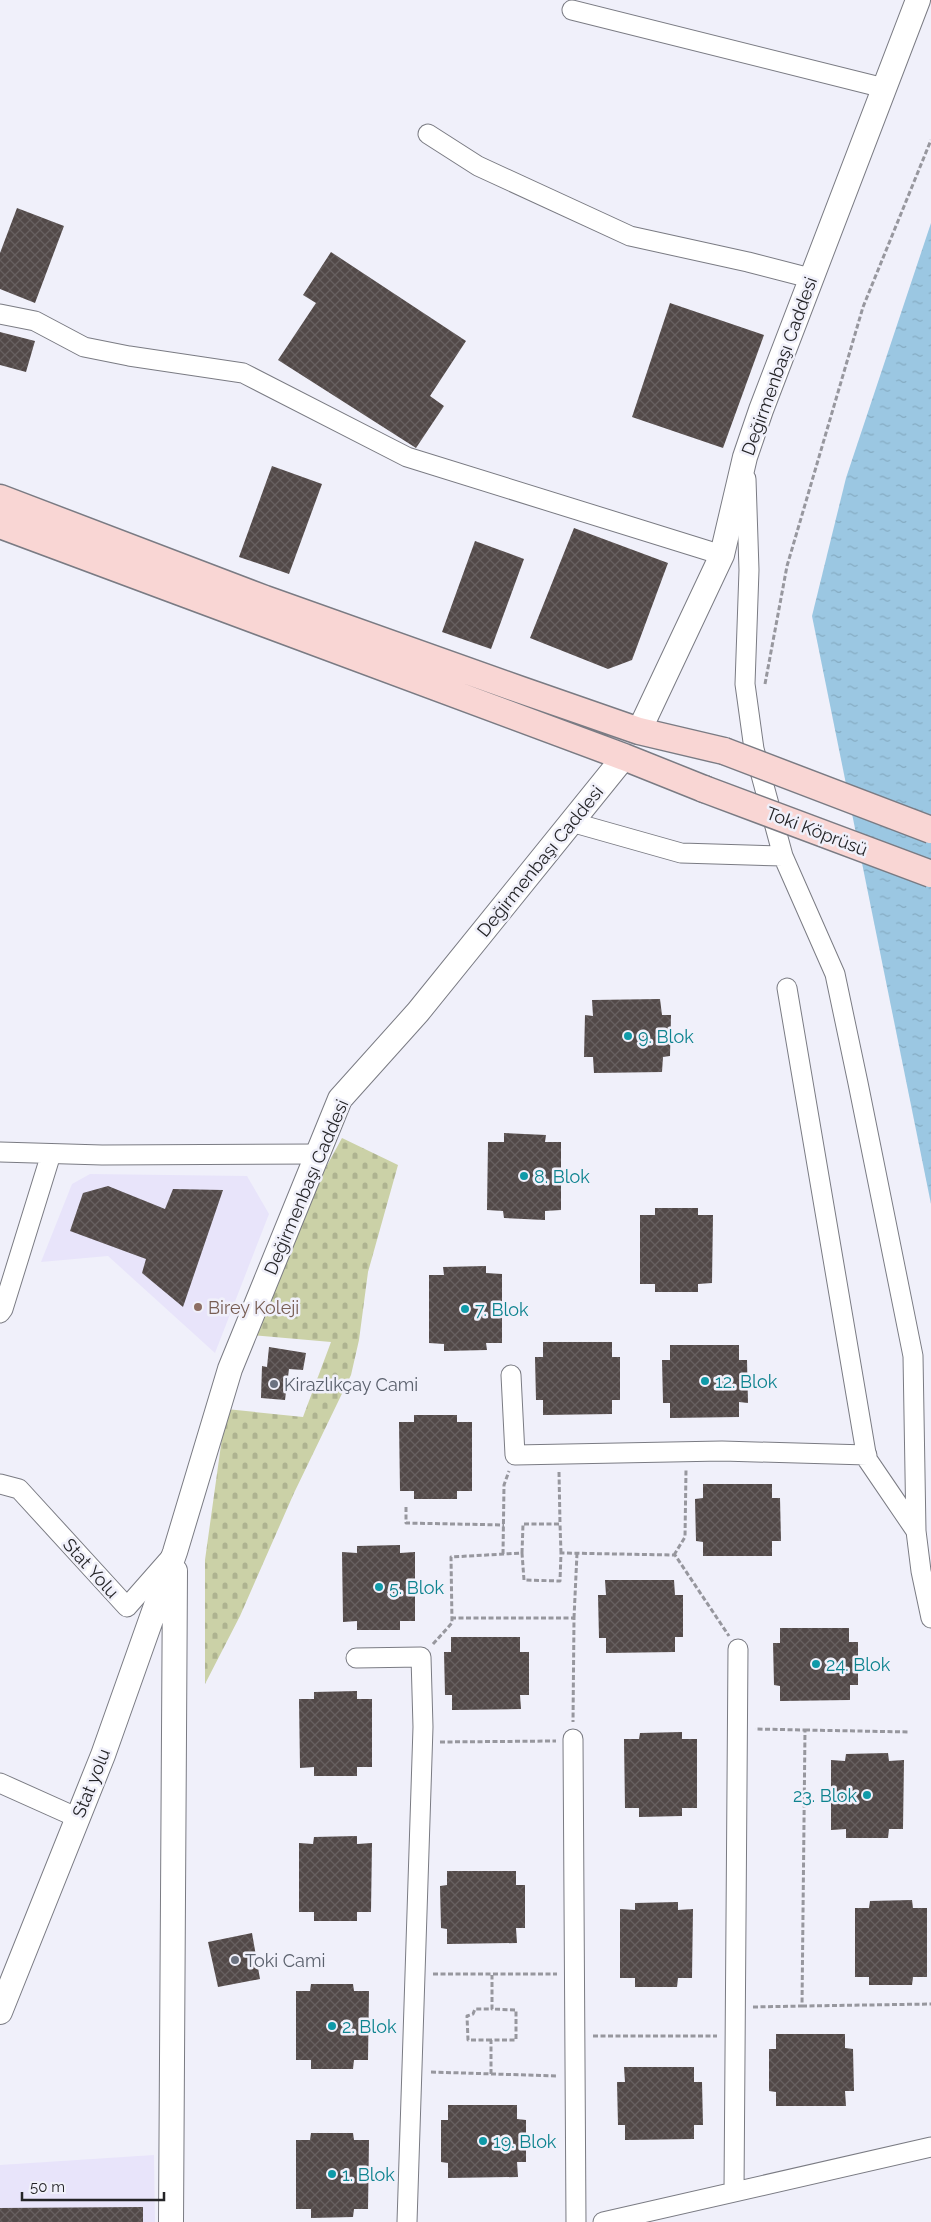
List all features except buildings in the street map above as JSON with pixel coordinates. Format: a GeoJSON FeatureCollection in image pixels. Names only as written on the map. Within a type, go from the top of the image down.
{"type":"FeatureCollection","features":[{"type":"Feature","properties":{"kind":"main road"},"geometry":{"type":"LineString","coordinates":[[0,498],[264,598],[639,731],[724,751],[931,830]]}},
{"type":"Feature","properties":{"kind":"main road","name":"Toki Köprüsü"},"geometry":{"type":"LineString","coordinates":[[0,525],[624,756],[931,874]]}},
{"type":"Feature","properties":{"kind":"street","name":"Değirmenbaşı Caddesi"},"geometry":{"type":"LineString","coordinates":[[639,731],[722,555],[745,457],[810,278],[918,0]]}},
{"type":"Feature","properties":{"kind":"street"},"geometry":{"type":"LineString","coordinates":[[572,10],[884,88]]}},
{"type":"Feature","properties":{"kind":"street"},"geometry":{"type":"LineString","coordinates":[[428,134],[478,166],[630,236],[810,278]]}},
{"type":"Feature","properties":{"kind":"street"},"geometry":{"type":"LineString","coordinates":[[0,314],[35,321],[84,347],[129,356],[243,373],[407,457],[722,555]]}},
{"type":"Feature","properties":{"kind":"street"},"geometry":{"type":"LineString","coordinates":[[745,457],[749,570],[745,684],[754,749],[783,856],[835,974],[913,1356],[916,1531],[921,1571],[931,1618]]}},
{"type":"Feature","properties":{"kind":"street","name":"Değirmenbaşı Caddesi"},"geometry":{"type":"LineString","coordinates":[[175,1552],[230,1369],[340,1099],[418,1012],[624,756]]}},
{"type":"Feature","properties":{"kind":"street"},"geometry":{"type":"LineString","coordinates":[[571,822],[681,853],[783,856]]}},
{"type":"Feature","properties":{"kind":"street"},"geometry":{"type":"LineString","coordinates":[[788,988],[868,1460],[916,1531]]}},
{"type":"Feature","properties":{"kind":"street"},"geometry":{"type":"LineString","coordinates":[[0,1152],[102,1155],[318,1154]]}},
{"type":"Feature","properties":{"kind":"street"},"geometry":{"type":"LineString","coordinates":[[0,1313],[3,1309],[51,1154]]}},
{"type":"Feature","properties":{"kind":"street"},"geometry":{"type":"LineString","coordinates":[[511,1375],[515,1455],[722,1451],[867,1455]]}},
{"type":"Feature","properties":{"kind":"street","name":"Stat Yolu"},"geometry":{"type":"LineString","coordinates":[[0,1484],[19,1489],[127,1607],[175,1552]]}},
{"type":"Feature","properties":{"kind":"street"},"geometry":{"type":"LineString","coordinates":[[171,2222],[175,1552]]}},
{"type":"Feature","properties":{"kind":"street","name":"Stat yolu"},"geometry":{"type":"LineString","coordinates":[[0,2012],[103,1755],[175,1552]]}},
{"type":"Feature","properties":{"kind":"street"},"geometry":{"type":"LineString","coordinates":[[734,2192],[738,1649]]}},
{"type":"Feature","properties":{"kind":"street"},"geometry":{"type":"LineString","coordinates":[[356,1658],[421,1657],[422,1742],[407,2222]]}},
{"type":"Feature","properties":{"kind":"street"},"geometry":{"type":"LineString","coordinates":[[573,1739],[576,2222]]}},
{"type":"Feature","properties":{"kind":"street"},"geometry":{"type":"LineString","coordinates":[[0,1783],[78,1818]]}},
{"type":"Feature","properties":{"kind":"street"},"geometry":{"type":"LineString","coordinates":[[603,2222],[931,2147]]}},
{"type":"Feature","properties":{"kind":"path"},"geometry":{"type":"LineString","coordinates":[[764,691],[787,566],[863,307],[931,140]]}},
{"type":"Feature","properties":{"kind":"path"},"geometry":{"type":"LineString","coordinates":[[674,1555],[685,1538],[686,1452]]}},
{"type":"Feature","properties":{"kind":"path"},"geometry":{"type":"LineString","coordinates":[[558,1454],[562,1553],[560,1581],[524,1580],[522,1553],[523,1524],[560,1524]]}},
{"type":"Feature","properties":{"kind":"path"},"geometry":{"type":"LineString","coordinates":[[503,1554],[504,1485],[515,1455]]}},
{"type":"Feature","properties":{"kind":"path"},"geometry":{"type":"LineString","coordinates":[[406,1507],[406,1523],[504,1525]]}},
{"type":"Feature","properties":{"kind":"path"},"geometry":{"type":"LineString","coordinates":[[421,1657],[452,1624],[451,1557],[522,1553]]}},
{"type":"Feature","properties":{"kind":"path"},"geometry":{"type":"LineString","coordinates":[[562,1553],[674,1555]]}},
{"type":"Feature","properties":{"kind":"path"},"geometry":{"type":"LineString","coordinates":[[422,1742],[556,1741],[573,1739],[574,1618],[577,1553]]}},
{"type":"Feature","properties":{"kind":"path"},"geometry":{"type":"LineString","coordinates":[[674,1555],[738,1649]]}},
{"type":"Feature","properties":{"kind":"path"},"geometry":{"type":"LineString","coordinates":[[452,1618],[574,1618]]}},
{"type":"Feature","properties":{"kind":"path"},"geometry":{"type":"LineString","coordinates":[[737,1729],[909,1732]]}},
{"type":"Feature","properties":{"kind":"path"},"geometry":{"type":"LineString","coordinates":[[802,2006],[805,1730]]}},
{"type":"Feature","properties":{"kind":"path"},"geometry":{"type":"LineString","coordinates":[[415,1974],[574,1974]]}},
{"type":"Feature","properties":{"kind":"path"},"geometry":{"type":"LineString","coordinates":[[492,1975],[492,2009]]}},
{"type":"Feature","properties":{"kind":"path"},"geometry":{"type":"LineString","coordinates":[[735,2008],[931,2004]]}},
{"type":"Feature","properties":{"kind":"path"},"geometry":{"type":"LineString","coordinates":[[475,2008],[516,2010],[516,2040],[491,2040],[468,2040],[467,2016],[472,2014],[475,2008]]}},
{"type":"Feature","properties":{"kind":"path"},"geometry":{"type":"LineString","coordinates":[[575,2036],[735,2036]]}},
{"type":"Feature","properties":{"kind":"path"},"geometry":{"type":"LineString","coordinates":[[491,2040],[491,2074]]}},
{"type":"Feature","properties":{"kind":"path"},"geometry":{"type":"LineString","coordinates":[[412,2072],[574,2076]]}},
{"type":"Feature","properties":{"kind":"shaded area","name":"Birey Koleji"},"geometry":{"type":"Polygon","coordinates":[[[90,1174],[247,1176],[269,1214],[215,1353],[108,1256],[41,1262],[72,1184],[90,1174]]]}},
{"type":"Feature","properties":{"kind":"shaded area"},"geometry":{"type":"Polygon","coordinates":[[[154,2155],[155,2222],[0,2222],[0,2165],[154,2155]]]}},
{"type":"Feature","properties":{"kind":"green space"},"geometry":{"type":"Polygon","coordinates":[[[342,1138],[398,1165],[368,1272],[359,1340],[351,1375],[294,1493],[240,1616],[205,1684],[205,1560],[226,1409],[303,1417],[331,1342],[251,1335],[316,1167],[325,1169],[342,1138]]]}},
{"type":"Feature","properties":{"kind":"water"},"geometry":{"type":"Polygon","coordinates":[[[931,223],[931,1204],[812,616],[846,478],[931,223]]]}},
{"type":"Feature","properties":{"kind":"place","name":"9. Blok"},"geometry":{"type":"Point","coordinates":[628,1036]}},
{"type":"Feature","properties":{"kind":"place","name":"8. Blok"},"geometry":{"type":"Point","coordinates":[524,1176]}},
{"type":"Feature","properties":{"kind":"place","name":"Birey Koleji"},"geometry":{"type":"Point","coordinates":[198,1307]}},
{"type":"Feature","properties":{"kind":"place","name":"7. Blok"},"geometry":{"type":"Point","coordinates":[465,1309]}},
{"type":"Feature","properties":{"kind":"place","name":"12. Blok"},"geometry":{"type":"Point","coordinates":[705,1381]}},
{"type":"Feature","properties":{"kind":"place","name":"Kirazlıkçay Cami"},"geometry":{"type":"Point","coordinates":[274,1384]}},
{"type":"Feature","properties":{"kind":"place","name":"5. Blok"},"geometry":{"type":"Point","coordinates":[379,1587]}},
{"type":"Feature","properties":{"kind":"place","name":"24. Blok"},"geometry":{"type":"Point","coordinates":[816,1664]}},
{"type":"Feature","properties":{"kind":"place","name":"23. Blok"},"geometry":{"type":"Point","coordinates":[867,1795]}},
{"type":"Feature","properties":{"kind":"place","name":"Toki Cami"},"geometry":{"type":"Point","coordinates":[235,1960]}},
{"type":"Feature","properties":{"kind":"place","name":"2. Blok"},"geometry":{"type":"Point","coordinates":[332,2026]}},
{"type":"Feature","properties":{"kind":"place","name":"19. Blok"},"geometry":{"type":"Point","coordinates":[483,2141]}},
{"type":"Feature","properties":{"kind":"place","name":"1. Blok"},"geometry":{"type":"Point","coordinates":[332,2174]}}]}
